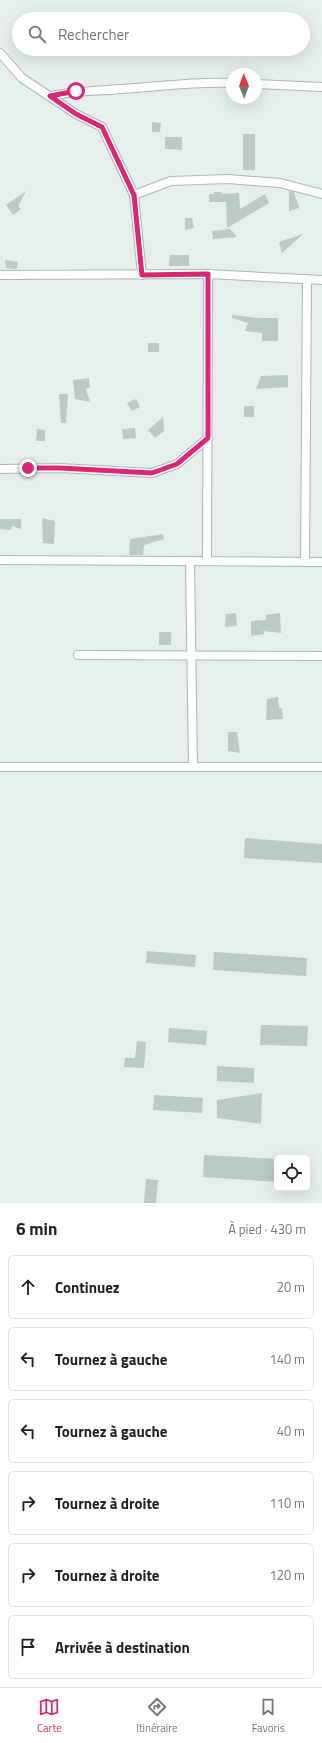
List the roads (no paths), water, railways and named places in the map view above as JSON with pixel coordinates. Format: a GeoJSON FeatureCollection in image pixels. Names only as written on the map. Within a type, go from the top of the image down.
{"type":"FeatureCollection","features":[{"type":"Feature","properties":{"kind":"street"},"geometry":{"type":"LineString","coordinates":[[0,54],[22,78],[76,114],[102,127],[134,195],[142,275]]}},
{"type":"Feature","properties":{"kind":"street"},"geometry":{"type":"LineString","coordinates":[[50,96],[76,91],[122,89],[204,81],[226,83]]}},
{"type":"Feature","properties":{"kind":"street"},"geometry":{"type":"LineString","coordinates":[[262,84],[322,87]]}},
{"type":"Feature","properties":{"kind":"street"},"geometry":{"type":"LineString","coordinates":[[134,195],[171,181],[228,179],[280,183],[322,194]]}},
{"type":"Feature","properties":{"kind":"street"},"geometry":{"type":"LineString","coordinates":[[207,561],[208,274]]}},
{"type":"Feature","properties":{"kind":"street"},"geometry":{"type":"LineString","coordinates":[[0,275],[208,274],[322,280]]}},
{"type":"Feature","properties":{"kind":"street"},"geometry":{"type":"LineString","coordinates":[[305,562],[307,280]]}},
{"type":"Feature","properties":{"kind":"street"},"geometry":{"type":"LineString","coordinates":[[0,469],[60,468],[152,473],[177,464],[208,438]]}},
{"type":"Feature","properties":{"kind":"street"},"geometry":{"type":"LineString","coordinates":[[0,560],[322,562]]}},
{"type":"Feature","properties":{"kind":"street"},"geometry":{"type":"LineString","coordinates":[[190,561],[192,767]]}},
{"type":"Feature","properties":{"kind":"street"},"geometry":{"type":"LineString","coordinates":[[78,655],[322,656]]}},
{"type":"Feature","properties":{"kind":"street"},"geometry":{"type":"LineString","coordinates":[[0,767],[322,767]]}}]}
